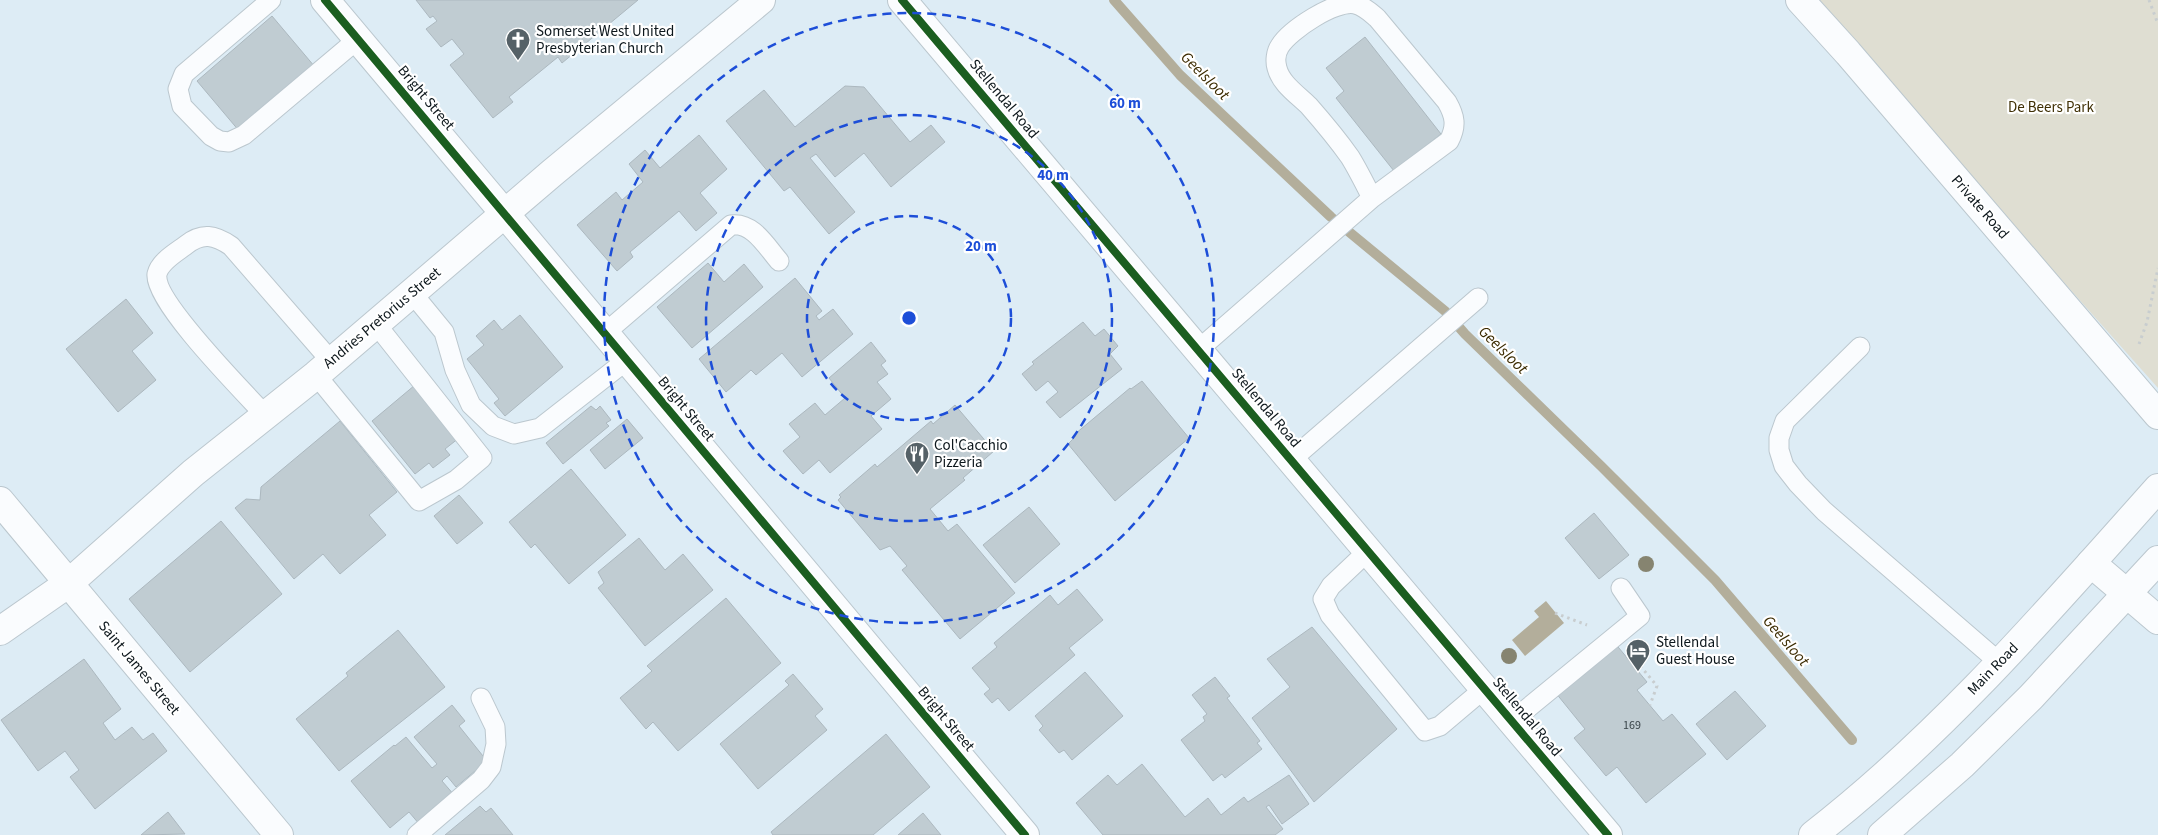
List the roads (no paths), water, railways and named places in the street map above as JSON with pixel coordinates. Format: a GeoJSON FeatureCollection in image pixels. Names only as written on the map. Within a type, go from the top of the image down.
{"type":"FeatureCollection","features":[{"type":"Feature","properties":{"kind":"street","name":"Bright Street"},"geometry":{"type":"LineString","coordinates":[[325,0],[1025,835]]}},
{"type":"Feature","properties":{"kind":"street","name":"Andries Pretorius Street"},"geometry":{"type":"LineString","coordinates":[[0,632],[69,583],[193,473],[324,368],[761,0]]}},
{"type":"Feature","properties":{"kind":"street","name":"Stellendal Road"},"geometry":{"type":"LineString","coordinates":[[902,0],[1608,835]]}},
{"type":"Feature","properties":{"kind":"street","name":"Private Road"},"geometry":{"type":"LineString","coordinates":[[1800,0],[1855,61],[2158,415]]}},
{"type":"Feature","properties":{"kind":"street","name":"Main Road"},"geometry":{"type":"LineString","coordinates":[[1812,835],[1895,767],[2000,663],[2158,488]]}},
{"type":"Feature","properties":{"kind":"street","name":"Saint James Street"},"geometry":{"type":"LineString","coordinates":[[0,501],[279,835]]}},
{"type":"Feature","properties":{"kind":"street"},"geometry":{"type":"LineString","coordinates":[[1882,835],[1962,766],[2031,697],[2158,560]]}},
{"type":"Feature","properties":{"kind":"street"},"geometry":{"type":"LineString","coordinates":[[2091,563],[2158,620]]}},
{"type":"Feature","properties":{"kind":"lane"},"geometry":{"type":"LineString","coordinates":[[271,0],[200,58],[184,74],[180,82],[178,89],[182,106],[211,136],[220,142],[228,142],[244,135],[358,39]]}},
{"type":"Feature","properties":{"kind":"lane"},"geometry":{"type":"LineString","coordinates":[[1198,350],[1372,198],[1449,141],[1454,132],[1453,113],[1447,102],[1377,18],[1366,9],[1354,4],[1343,4],[1324,12],[1290,34],[1279,47],[1276,58],[1277,69],[1283,80],[1308,106],[1349,157],[1372,198]]}},
{"type":"Feature","properties":{"kind":"lane"},"geometry":{"type":"LineString","coordinates":[[604,332],[731,226],[740,224],[750,227],[779,262]]}},
{"type":"Feature","properties":{"kind":"lane"},"geometry":{"type":"LineString","coordinates":[[265,415],[206,352],[167,300],[157,280],[162,264],[193,240],[202,236],[220,238],[231,246],[324,368],[419,501],[456,480],[482,458],[376,324]]}},
{"type":"Feature","properties":{"kind":"lane"},"geometry":{"type":"LineString","coordinates":[[412,293],[444,332],[455,370],[471,405],[493,426],[514,434],[540,428],[627,360]]}},
{"type":"Feature","properties":{"kind":"lane"},"geometry":{"type":"LineString","coordinates":[[1291,460],[1478,298]]}},
{"type":"Feature","properties":{"kind":"lane"},"geometry":{"type":"LineString","coordinates":[[1860,346],[1785,421],[1779,438],[1779,450],[1784,466],[1824,511],[2000,663]]}},
{"type":"Feature","properties":{"kind":"lane"},"geometry":{"type":"LineString","coordinates":[[1368,551],[1331,586],[1323,599],[1330,615],[1425,731],[1440,726],[1485,688]]}},
{"type":"Feature","properties":{"kind":"lane"},"geometry":{"type":"LineString","coordinates":[[1512,720],[1640,616],[1621,588]]}},
{"type":"Feature","properties":{"kind":"lane"},"geometry":{"type":"LineString","coordinates":[[417,835],[481,780],[491,766],[496,744],[495,727],[481,698]]}},
{"type":"Feature","properties":{"kind":"waterway","name":"Geelsloot"},"geometry":{"type":"LineString","coordinates":[[1114,0],[1180,75],[1331,217],[1445,311],[1465,334],[1715,580],[1852,740]]}},
{"type":"Feature","properties":{"kind":"place","name":"Somerset West United Presbyterian Church"},"geometry":{"type":"Point","coordinates":[518,61]}},
{"type":"Feature","properties":{"kind":"place","name":"Col'Cacchio Pizzeria"},"geometry":{"type":"Point","coordinates":[917,475]}},
{"type":"Feature","properties":{"kind":"place","name":"Stellendal Guest House"},"geometry":{"type":"Point","coordinates":[1638,672]}},
{"type":"Feature","properties":{"kind":"park label","name":"De Beers Park"},"geometry":{"type":"Point","coordinates":[2051,107]}}]}
